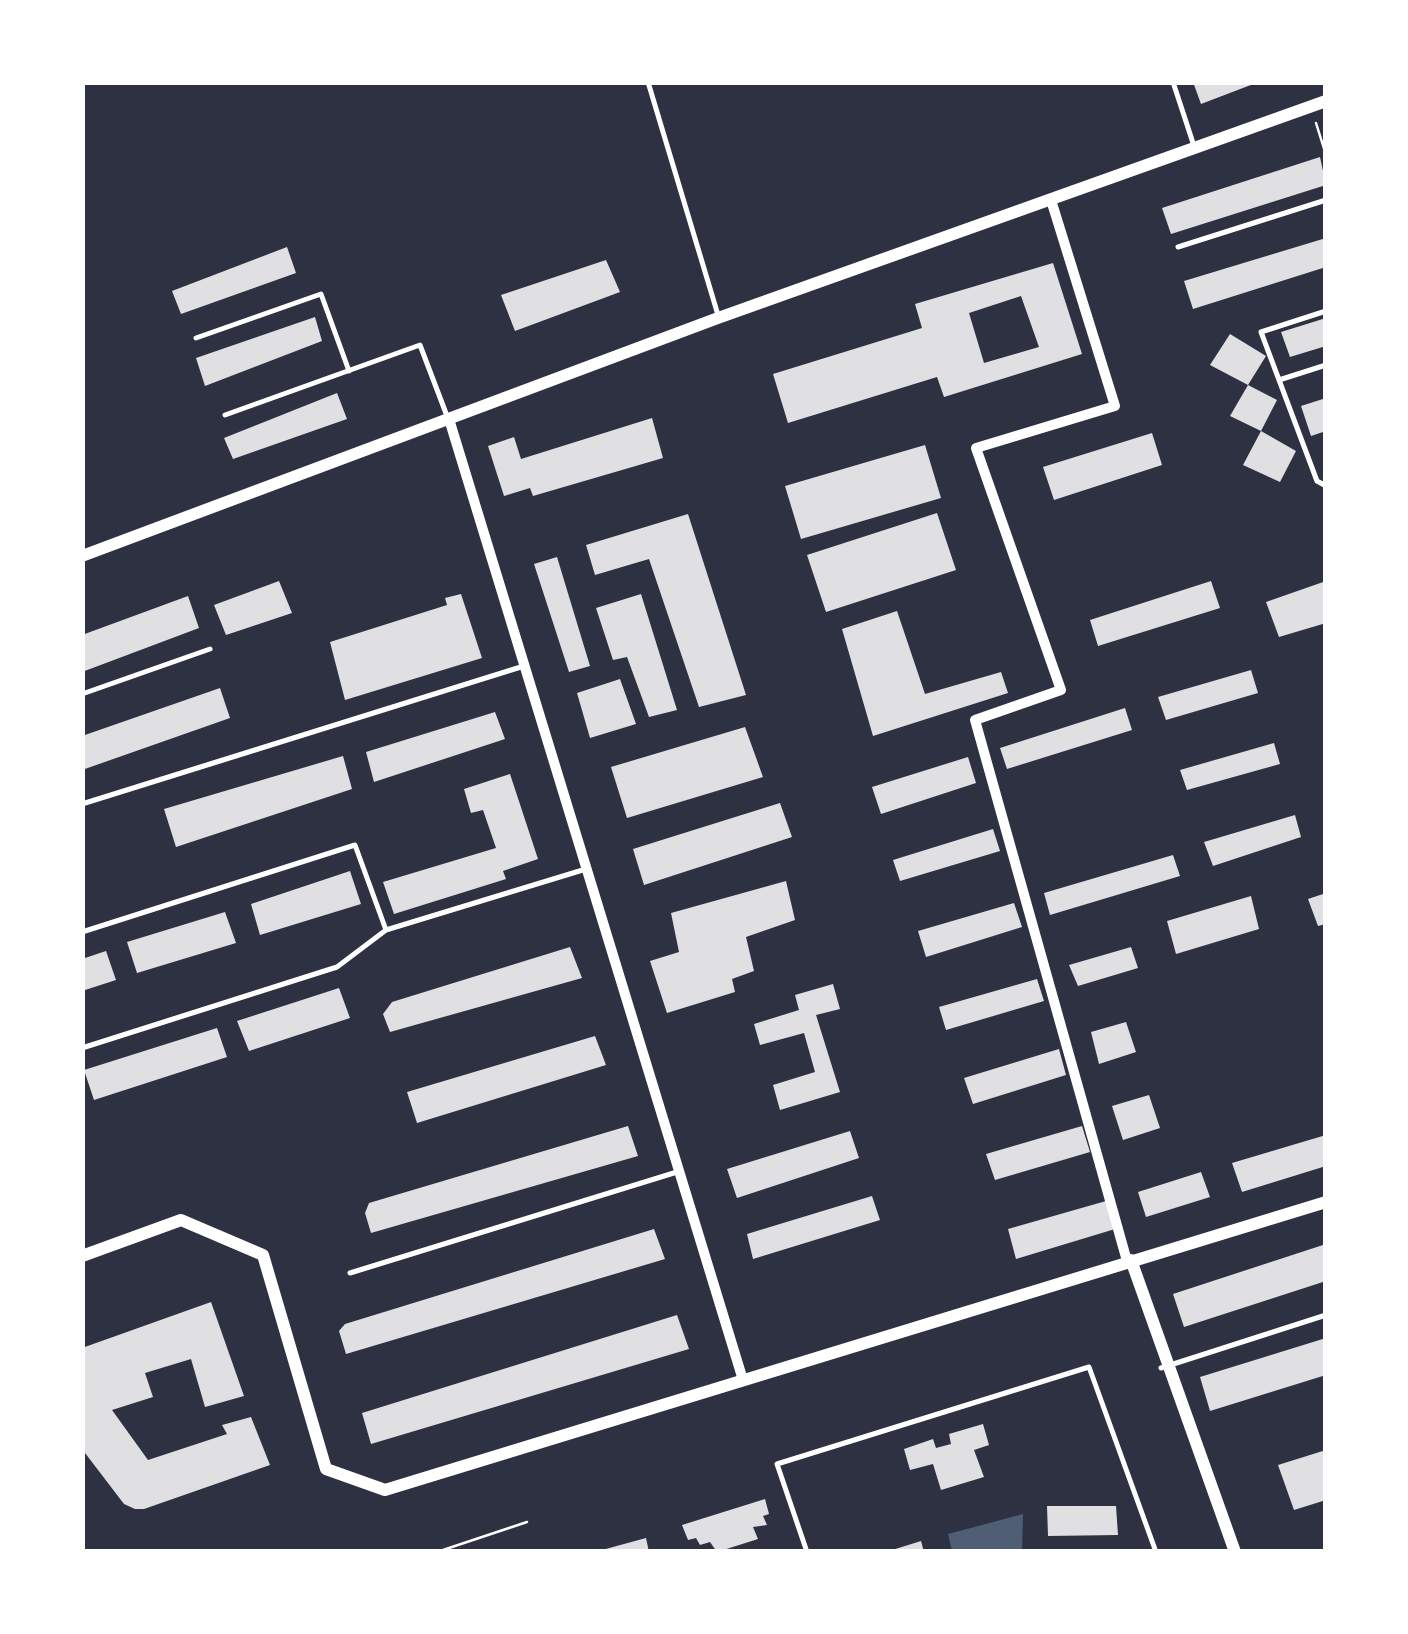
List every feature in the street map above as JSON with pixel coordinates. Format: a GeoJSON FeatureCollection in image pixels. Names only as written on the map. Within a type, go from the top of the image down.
{"type":"FeatureCollection","features":[{"type":"Feature","properties":{"kind":"street"},"geometry":{"type":"LineString","coordinates":[[82,556],[718,318],[1326,101]]}},
{"type":"Feature","properties":{"kind":"street"},"geometry":{"type":"LineString","coordinates":[[1051,200],[1115,406],[976,448],[1062,690],[975,720],[1127,1261],[1226,1552]]}},
{"type":"Feature","properties":{"kind":"street"},"geometry":{"type":"LineString","coordinates":[[448,419],[744,1380]]}},
{"type":"Feature","properties":{"kind":"street"},"geometry":{"type":"LineString","coordinates":[[82,1256],[181,1220],[264,1256],[326,1469],[386,1490],[1326,1202]]}},
{"type":"Feature","properties":{"kind":"street"},"geometry":{"type":"LineString","coordinates":[[1164,1366],[1236,1552]]}},
{"type":"Feature","properties":{"kind":"lane"},"geometry":{"type":"LineString","coordinates":[[648,82],[718,318]]}},
{"type":"Feature","properties":{"kind":"lane"},"geometry":{"type":"LineString","coordinates":[[1173,82],[1195,149]]}},
{"type":"Feature","properties":{"kind":"lane"},"geometry":{"type":"LineString","coordinates":[[1178,247],[1326,200]]}},
{"type":"Feature","properties":{"kind":"lane"},"geometry":{"type":"LineString","coordinates":[[196,338],[320,294],[349,370]]}},
{"type":"Feature","properties":{"kind":"lane"},"geometry":{"type":"LineString","coordinates":[[1326,311],[1262,332],[1318,482],[1326,486]]}},
{"type":"Feature","properties":{"kind":"lane"},"geometry":{"type":"LineString","coordinates":[[225,415],[420,345],[448,419]]}},
{"type":"Feature","properties":{"kind":"lane"},"geometry":{"type":"LineString","coordinates":[[1278,380],[1326,365]]}},
{"type":"Feature","properties":{"kind":"lane"},"geometry":{"type":"LineString","coordinates":[[82,694],[210,649]]}},
{"type":"Feature","properties":{"kind":"lane"},"geometry":{"type":"LineString","coordinates":[[82,804],[524,666]]}},
{"type":"Feature","properties":{"kind":"lane"},"geometry":{"type":"LineString","coordinates":[[82,932],[355,845],[386,930]]}},
{"type":"Feature","properties":{"kind":"lane"},"geometry":{"type":"LineString","coordinates":[[82,1048],[337,967],[386,930],[586,868]]}},
{"type":"Feature","properties":{"kind":"lane"},"geometry":{"type":"LineString","coordinates":[[350,1273],[680,1172]]}},
{"type":"Feature","properties":{"kind":"lane"},"geometry":{"type":"LineString","coordinates":[[1164,1366],[1326,1315]]}},
{"type":"Feature","properties":{"kind":"lane"},"geometry":{"type":"LineString","coordinates":[[807,1552],[776,1464],[1089,1367],[1156,1552]]}},
{"type":"Feature","properties":{"kind":"path"},"geometry":{"type":"LineString","coordinates":[[1310,106],[1326,156]]}},
{"type":"Feature","properties":{"kind":"path"},"geometry":{"type":"LineString","coordinates":[[437,1552],[527,1522]]}},
{"type":"Feature","properties":{"kind":"water"},"geometry":{"type":"Polygon","coordinates":[[[1023,1514],[1022,1551],[952,1551],[948,1534],[1023,1514]]]}},
{"type":"Feature","properties":{"kind":"building"},"geometry":{"type":"Polygon","coordinates":[[[1193,82],[1256,82],[1256,83],[1201,104],[1193,82]]]}},
{"type":"Feature","properties":{"kind":"building"},"geometry":{"type":"Polygon","coordinates":[[[1320,157],[1326,185],[1171,234],[1162,208],[1320,157]]]}},
{"type":"Feature","properties":{"kind":"building"},"geometry":{"type":"Polygon","coordinates":[[[1326,238],[1326,267],[1193,309],[1184,281],[1326,238]]]}},
{"type":"Feature","properties":{"kind":"building"},"geometry":{"type":"Polygon","coordinates":[[[287,247],[296,273],[181,314],[172,291],[287,247]]]}},
{"type":"Feature","properties":{"kind":"building"},"geometry":{"type":"Polygon","coordinates":[[[606,260],[620,292],[515,331],[501,295],[606,260]]]}},
{"type":"Feature","properties":{"kind":"building"},"geometry":{"type":"Polygon","coordinates":[[[1053,263],[1082,354],[944,397],[937,377],[788,423],[773,374],[922,328],[915,304],[1053,263]],[[1021,296],[969,313],[984,363],[1039,347],[1021,296]]]}},
{"type":"Feature","properties":{"kind":"building"},"geometry":{"type":"Polygon","coordinates":[[[315,317],[322,341],[205,386],[196,358],[315,317]]]}},
{"type":"Feature","properties":{"kind":"building"},"geometry":{"type":"Polygon","coordinates":[[[1326,318],[1326,346],[1290,357],[1281,332],[1326,318]]]}},
{"type":"Feature","properties":{"kind":"building"},"geometry":{"type":"Polygon","coordinates":[[[1230,334],[1266,356],[1248,385],[1210,365],[1230,334]]]}},
{"type":"Feature","properties":{"kind":"building"},"geometry":{"type":"Polygon","coordinates":[[[1248,385],[1277,400],[1261,431],[1230,416],[1248,385]]]}},
{"type":"Feature","properties":{"kind":"building"},"geometry":{"type":"Polygon","coordinates":[[[337,393],[347,419],[233,459],[224,438],[337,393]]]}},
{"type":"Feature","properties":{"kind":"building"},"geometry":{"type":"Polygon","coordinates":[[[1326,398],[1326,431],[1311,436],[1301,406],[1326,398]]]}},
{"type":"Feature","properties":{"kind":"building"},"geometry":{"type":"Polygon","coordinates":[[[652,418],[663,458],[533,496],[530,488],[504,496],[488,446],[514,437],[521,459],[652,418]]]}},
{"type":"Feature","properties":{"kind":"building"},"geometry":{"type":"Polygon","coordinates":[[[1261,431],[1296,451],[1280,482],[1243,465],[1261,431]]]}},
{"type":"Feature","properties":{"kind":"building"},"geometry":{"type":"Polygon","coordinates":[[[1152,433],[1162,465],[1054,500],[1043,467],[1152,433]]]}},
{"type":"Feature","properties":{"kind":"building"},"geometry":{"type":"Polygon","coordinates":[[[925,445],[941,498],[801,539],[785,486],[925,445]]]}},
{"type":"Feature","properties":{"kind":"building"},"geometry":{"type":"Polygon","coordinates":[[[937,513],[956,570],[826,612],[807,555],[937,513]]]}},
{"type":"Feature","properties":{"kind":"building"},"geometry":{"type":"Polygon","coordinates":[[[688,514],[746,695],[699,707],[649,559],[595,575],[586,545],[688,514]]]}},
{"type":"Feature","properties":{"kind":"building"},"geometry":{"type":"Polygon","coordinates":[[[557,557],[590,666],[569,672],[534,564],[557,557]]]}},
{"type":"Feature","properties":{"kind":"building"},"geometry":{"type":"Polygon","coordinates":[[[279,581],[292,613],[226,635],[214,605],[279,581]]]}},
{"type":"Feature","properties":{"kind":"building"},"geometry":{"type":"Polygon","coordinates":[[[1211,581],[1220,608],[1098,646],[1090,620],[1211,581]]]}},
{"type":"Feature","properties":{"kind":"building"},"geometry":{"type":"Polygon","coordinates":[[[1326,581],[1326,623],[1279,637],[1266,602],[1326,581]]]}},
{"type":"Feature","properties":{"kind":"building"},"geometry":{"type":"Polygon","coordinates":[[[461,594],[482,658],[345,700],[330,642],[447,605],[445,598],[461,594]]]}},
{"type":"Feature","properties":{"kind":"building"},"geometry":{"type":"Polygon","coordinates":[[[641,594],[677,710],[649,717],[627,657],[613,660],[596,608],[641,594]]]}},
{"type":"Feature","properties":{"kind":"building"},"geometry":{"type":"Polygon","coordinates":[[[188,596],[199,628],[82,672],[82,635],[188,596]]]}},
{"type":"Feature","properties":{"kind":"building"},"geometry":{"type":"Polygon","coordinates":[[[897,611],[925,694],[1001,672],[1008,693],[873,736],[842,629],[897,611]]]}},
{"type":"Feature","properties":{"kind":"building"},"geometry":{"type":"Polygon","coordinates":[[[1251,670],[1258,693],[1166,720],[1158,697],[1251,670]]]}},
{"type":"Feature","properties":{"kind":"building"},"geometry":{"type":"Polygon","coordinates":[[[620,679],[636,724],[590,738],[577,693],[620,679]]]}},
{"type":"Feature","properties":{"kind":"building"},"geometry":{"type":"Polygon","coordinates":[[[220,688],[230,718],[82,770],[82,736],[220,688]]]}},
{"type":"Feature","properties":{"kind":"building"},"geometry":{"type":"Polygon","coordinates":[[[1125,708],[1132,730],[1007,769],[1000,748],[1125,708]]]}},
{"type":"Feature","properties":{"kind":"building"},"geometry":{"type":"Polygon","coordinates":[[[495,712],[505,739],[374,782],[366,752],[495,712]]]}},
{"type":"Feature","properties":{"kind":"building"},"geometry":{"type":"Polygon","coordinates":[[[745,727],[763,777],[627,818],[611,767],[745,727]]]}},
{"type":"Feature","properties":{"kind":"building"},"geometry":{"type":"Polygon","coordinates":[[[1274,743],[1280,764],[1187,790],[1180,770],[1274,743]]]}},
{"type":"Feature","properties":{"kind":"building"},"geometry":{"type":"Polygon","coordinates":[[[343,756],[352,789],[176,847],[164,809],[343,756]]]}},
{"type":"Feature","properties":{"kind":"building"},"geometry":{"type":"Polygon","coordinates":[[[968,757],[976,783],[881,814],[872,787],[968,757]]]}},
{"type":"Feature","properties":{"kind":"building"},"geometry":{"type":"Polygon","coordinates":[[[510,774],[538,859],[503,871],[506,879],[394,914],[383,882],[496,848],[483,810],[471,813],[464,789],[510,774]]]}},
{"type":"Feature","properties":{"kind":"building"},"geometry":{"type":"Polygon","coordinates":[[[780,803],[792,837],[644,885],[633,849],[780,803]]]}},
{"type":"Feature","properties":{"kind":"building"},"geometry":{"type":"Polygon","coordinates":[[[1295,815],[1301,837],[1213,866],[1204,842],[1295,815]]]}},
{"type":"Feature","properties":{"kind":"building"},"geometry":{"type":"Polygon","coordinates":[[[993,829],[1000,851],[900,881],[893,860],[993,829]]]}},
{"type":"Feature","properties":{"kind":"building"},"geometry":{"type":"Polygon","coordinates":[[[1173,855],[1180,876],[1050,915],[1044,893],[1173,855]]]}},
{"type":"Feature","properties":{"kind":"building"},"geometry":{"type":"Polygon","coordinates":[[[350,871],[361,904],[260,935],[251,904],[350,871]]]}},
{"type":"Feature","properties":{"kind":"building"},"geometry":{"type":"Polygon","coordinates":[[[786,881],[795,920],[746,937],[754,971],[732,979],[735,992],[667,1013],[650,961],[679,952],[671,913],[786,881]]]}},
{"type":"Feature","properties":{"kind":"building"},"geometry":{"type":"Polygon","coordinates":[[[1326,893],[1326,924],[1318,926],[1308,899],[1326,893]]]}},
{"type":"Feature","properties":{"kind":"building"},"geometry":{"type":"Polygon","coordinates":[[[1251,896],[1259,929],[1176,954],[1167,921],[1251,896]]]}},
{"type":"Feature","properties":{"kind":"building"},"geometry":{"type":"Polygon","coordinates":[[[1014,903],[1022,927],[926,957],[918,931],[1014,903]]]}},
{"type":"Feature","properties":{"kind":"building"},"geometry":{"type":"Polygon","coordinates":[[[225,912],[236,943],[137,973],[127,942],[225,912]]]}},
{"type":"Feature","properties":{"kind":"building"},"geometry":{"type":"Polygon","coordinates":[[[570,947],[582,978],[390,1032],[383,1014],[392,1002],[570,947]]]}},
{"type":"Feature","properties":{"kind":"building"},"geometry":{"type":"Polygon","coordinates":[[[1131,947],[1138,968],[1078,986],[1069,965],[1131,947]]]}},
{"type":"Feature","properties":{"kind":"building"},"geometry":{"type":"Polygon","coordinates":[[[106,951],[116,980],[82,991],[82,959],[106,951]]]}},
{"type":"Feature","properties":{"kind":"building"},"geometry":{"type":"Polygon","coordinates":[[[1037,979],[1044,1001],[946,1030],[939,1007],[1037,979]]]}},
{"type":"Feature","properties":{"kind":"building"},"geometry":{"type":"Polygon","coordinates":[[[833,984],[840,1009],[816,1015],[840,1092],[780,1110],[773,1085],[815,1072],[804,1033],[760,1045],[754,1024],[799,1010],[795,995],[833,984]]]}},
{"type":"Feature","properties":{"kind":"building"},"geometry":{"type":"Polygon","coordinates":[[[339,988],[350,1018],[249,1051],[237,1021],[339,988]]]}},
{"type":"Feature","properties":{"kind":"building"},"geometry":{"type":"Polygon","coordinates":[[[1126,1022],[1136,1052],[1099,1064],[1091,1032],[1126,1022]]]}},
{"type":"Feature","properties":{"kind":"building"},"geometry":{"type":"Polygon","coordinates":[[[217,1028],[227,1057],[94,1100],[84,1070],[217,1028]]]}},
{"type":"Feature","properties":{"kind":"building"},"geometry":{"type":"Polygon","coordinates":[[[595,1036],[606,1065],[417,1123],[407,1092],[595,1036]]]}},
{"type":"Feature","properties":{"kind":"building"},"geometry":{"type":"Polygon","coordinates":[[[1059,1049],[1066,1075],[973,1104],[964,1078],[1059,1049]]]}},
{"type":"Feature","properties":{"kind":"building"},"geometry":{"type":"Polygon","coordinates":[[[1149,1095],[1160,1128],[1123,1140],[1112,1106],[1149,1095]]]}},
{"type":"Feature","properties":{"kind":"building"},"geometry":{"type":"Polygon","coordinates":[[[628,1126],[638,1156],[371,1233],[365,1213],[369,1203],[628,1126]]]}},
{"type":"Feature","properties":{"kind":"building"},"geometry":{"type":"Polygon","coordinates":[[[1082,1126],[1090,1152],[995,1180],[986,1154],[1082,1126]]]}},
{"type":"Feature","properties":{"kind":"building"},"geometry":{"type":"Polygon","coordinates":[[[850,1131],[859,1158],[737,1198],[727,1169],[850,1131]]]}},
{"type":"Feature","properties":{"kind":"building"},"geometry":{"type":"Polygon","coordinates":[[[1326,1135],[1326,1166],[1242,1192],[1232,1163],[1326,1135]]]}},
{"type":"Feature","properties":{"kind":"building"},"geometry":{"type":"Polygon","coordinates":[[[1201,1172],[1210,1197],[1146,1217],[1138,1192],[1201,1172]]]}},
{"type":"Feature","properties":{"kind":"building"},"geometry":{"type":"Polygon","coordinates":[[[872,1196],[880,1220],[753,1259],[747,1234],[872,1196]]]}},
{"type":"Feature","properties":{"kind":"building"},"geometry":{"type":"Polygon","coordinates":[[[1106,1201],[1115,1229],[1016,1259],[1008,1229],[1106,1201]]]}},
{"type":"Feature","properties":{"kind":"building"},"geometry":{"type":"Polygon","coordinates":[[[654,1229],[665,1259],[346,1354],[339,1331],[345,1324],[654,1229]]]}},
{"type":"Feature","properties":{"kind":"building"},"geometry":{"type":"Polygon","coordinates":[[[1326,1244],[1326,1281],[1184,1327],[1173,1294],[1326,1244]]]}},
{"type":"Feature","properties":{"kind":"building"},"geometry":{"type":"Polygon","coordinates":[[[211,1302],[244,1396],[205,1407],[191,1359],[145,1373],[153,1397],[112,1410],[148,1460],[227,1434],[222,1425],[251,1417],[270,1465],[135,1509],[124,1504],[82,1449],[82,1348],[211,1302]]]}},
{"type":"Feature","properties":{"kind":"building"},"geometry":{"type":"Polygon","coordinates":[[[677,1315],[689,1349],[371,1444],[362,1413],[677,1315]]]}},
{"type":"Feature","properties":{"kind":"building"},"geometry":{"type":"Polygon","coordinates":[[[1326,1338],[1326,1375],[1210,1411],[1200,1377],[1326,1338]]]}},
{"type":"Feature","properties":{"kind":"building"},"geometry":{"type":"Polygon","coordinates":[[[983,1424],[989,1445],[974,1450],[984,1477],[941,1490],[933,1464],[910,1470],[904,1449],[933,1439],[936,1448],[951,1444],[949,1434],[983,1424]]]}},
{"type":"Feature","properties":{"kind":"building"},"geometry":{"type":"Polygon","coordinates":[[[1326,1450],[1326,1500],[1294,1510],[1278,1465],[1326,1450]]]}},
{"type":"Feature","properties":{"kind":"building"},"geometry":{"type":"Polygon","coordinates":[[[765,1499],[769,1514],[763,1516],[767,1525],[753,1527],[758,1539],[717,1552],[710,1542],[700,1545],[696,1538],[688,1540],[682,1525],[765,1499]]]}},
{"type":"Feature","properties":{"kind":"building"},"geometry":{"type":"Polygon","coordinates":[[[1047,1506],[1116,1506],[1118,1535],[1048,1536],[1047,1506]]]}},
{"type":"Feature","properties":{"kind":"building"},"geometry":{"type":"Polygon","coordinates":[[[646,1538],[649,1552],[602,1552],[602,1550],[646,1538]]]}},
{"type":"Feature","properties":{"kind":"building"},"geometry":{"type":"Polygon","coordinates":[[[921,1541],[924,1552],[889,1552],[889,1551],[921,1541]]]}}]}
